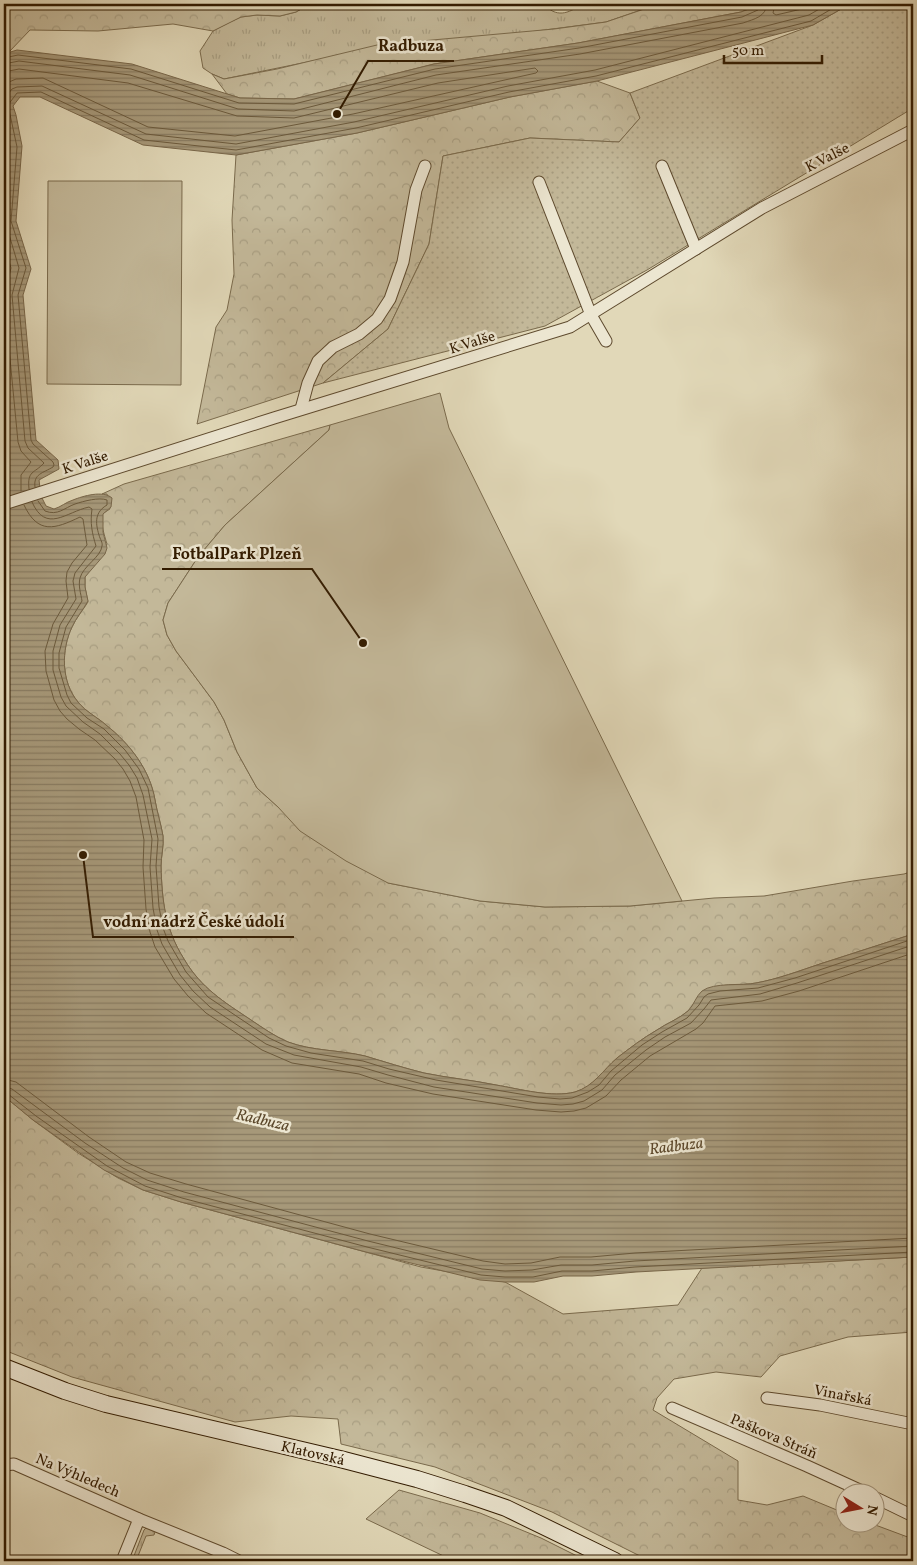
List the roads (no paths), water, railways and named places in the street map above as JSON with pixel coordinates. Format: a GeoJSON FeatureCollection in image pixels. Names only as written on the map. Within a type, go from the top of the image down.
{"type":"FeatureCollection","features":[{"type":"Feature","properties":{"kind":"main road","name":"Klatovská"},"geometry":{"type":"LineString","coordinates":[[4,1367],[64,1391],[106,1404],[365,1465],[473,1496],[506,1508],[615,1561]]}},
{"type":"Feature","properties":{"kind":"street","name":"K Valše"},"geometry":{"type":"LineString","coordinates":[[4,504],[301,410],[570,328],[762,208],[913,130]]}},
{"type":"Feature","properties":{"kind":"street"},"geometry":{"type":"LineString","coordinates":[[301,410],[308,383],[318,361],[333,347],[359,334],[377,319],[390,299],[403,262],[416,190],[425,166]]}},
{"type":"Feature","properties":{"kind":"street"},"geometry":{"type":"LineString","coordinates":[[662,166],[696,250]]}},
{"type":"Feature","properties":{"kind":"street"},"geometry":{"type":"LineString","coordinates":[[539,182],[591,315],[606,341]]}},
{"type":"Feature","properties":{"kind":"street","name":"Vinařská"},"geometry":{"type":"LineString","coordinates":[[767,1398],[820,1405],[913,1424]]}},
{"type":"Feature","properties":{"kind":"street","name":"Paškova Stráň"},"geometry":{"type":"LineString","coordinates":[[672,1408],[842,1482]]}},
{"type":"Feature","properties":{"kind":"street","name":"Na Výhledech"},"geometry":{"type":"LineString","coordinates":[[4,1465],[14,1464],[239,1561]]}},
{"type":"Feature","properties":{"kind":"street"},"geometry":{"type":"LineString","coordinates":[[884,1502],[913,1516]]}},
{"type":"Feature","properties":{"kind":"street"},"geometry":{"type":"LineString","coordinates":[[122,1561],[139,1519]]}},
{"type":"Feature","properties":{"kind":"water"},"geometry":{"type":"Polygon","coordinates":[[[762,4],[850,4],[813,25],[597,81],[510,97],[357,133],[236,155],[143,145],[40,97],[20,97],[13,106],[22,146],[16,221],[31,269],[23,295],[36,440],[58,460],[59,469],[39,480],[41,496],[46,506],[54,509],[70,501],[87,496],[104,494],[112,498],[111,507],[103,514],[103,532],[107,548],[105,554],[85,577],[88,601],[68,636],[64,666],[66,676],[72,694],[78,702],[84,709],[115,732],[131,749],[149,778],[163,836],[161,879],[169,926],[178,948],[191,969],[214,994],[269,1032],[297,1045],[365,1056],[433,1075],[536,1092],[566,1094],[588,1086],[617,1058],[652,1033],[684,1014],[690,1009],[700,993],[707,988],[721,985],[750,984],[788,975],[913,934],[913,1257],[592,1276],[563,1276],[534,1282],[480,1280],[366,1252],[181,1202],[143,1190],[104,1170],[33,1120],[4,1096],[4,54],[17,50],[132,64],[240,98],[294,99],[434,64],[578,43],[741,12],[762,4]]]}},
{"type":"Feature","properties":{"kind":"place","name":"Radbuza"},"geometry":{"type":"Point","coordinates":[337,114]}},
{"type":"Feature","properties":{"kind":"place","name":"FotbalPark Plzeň"},"geometry":{"type":"Point","coordinates":[363,643]}},
{"type":"Feature","properties":{"kind":"place","name":"vodní nádrž České údolí"},"geometry":{"type":"Point","coordinates":[83,855]}}]}
